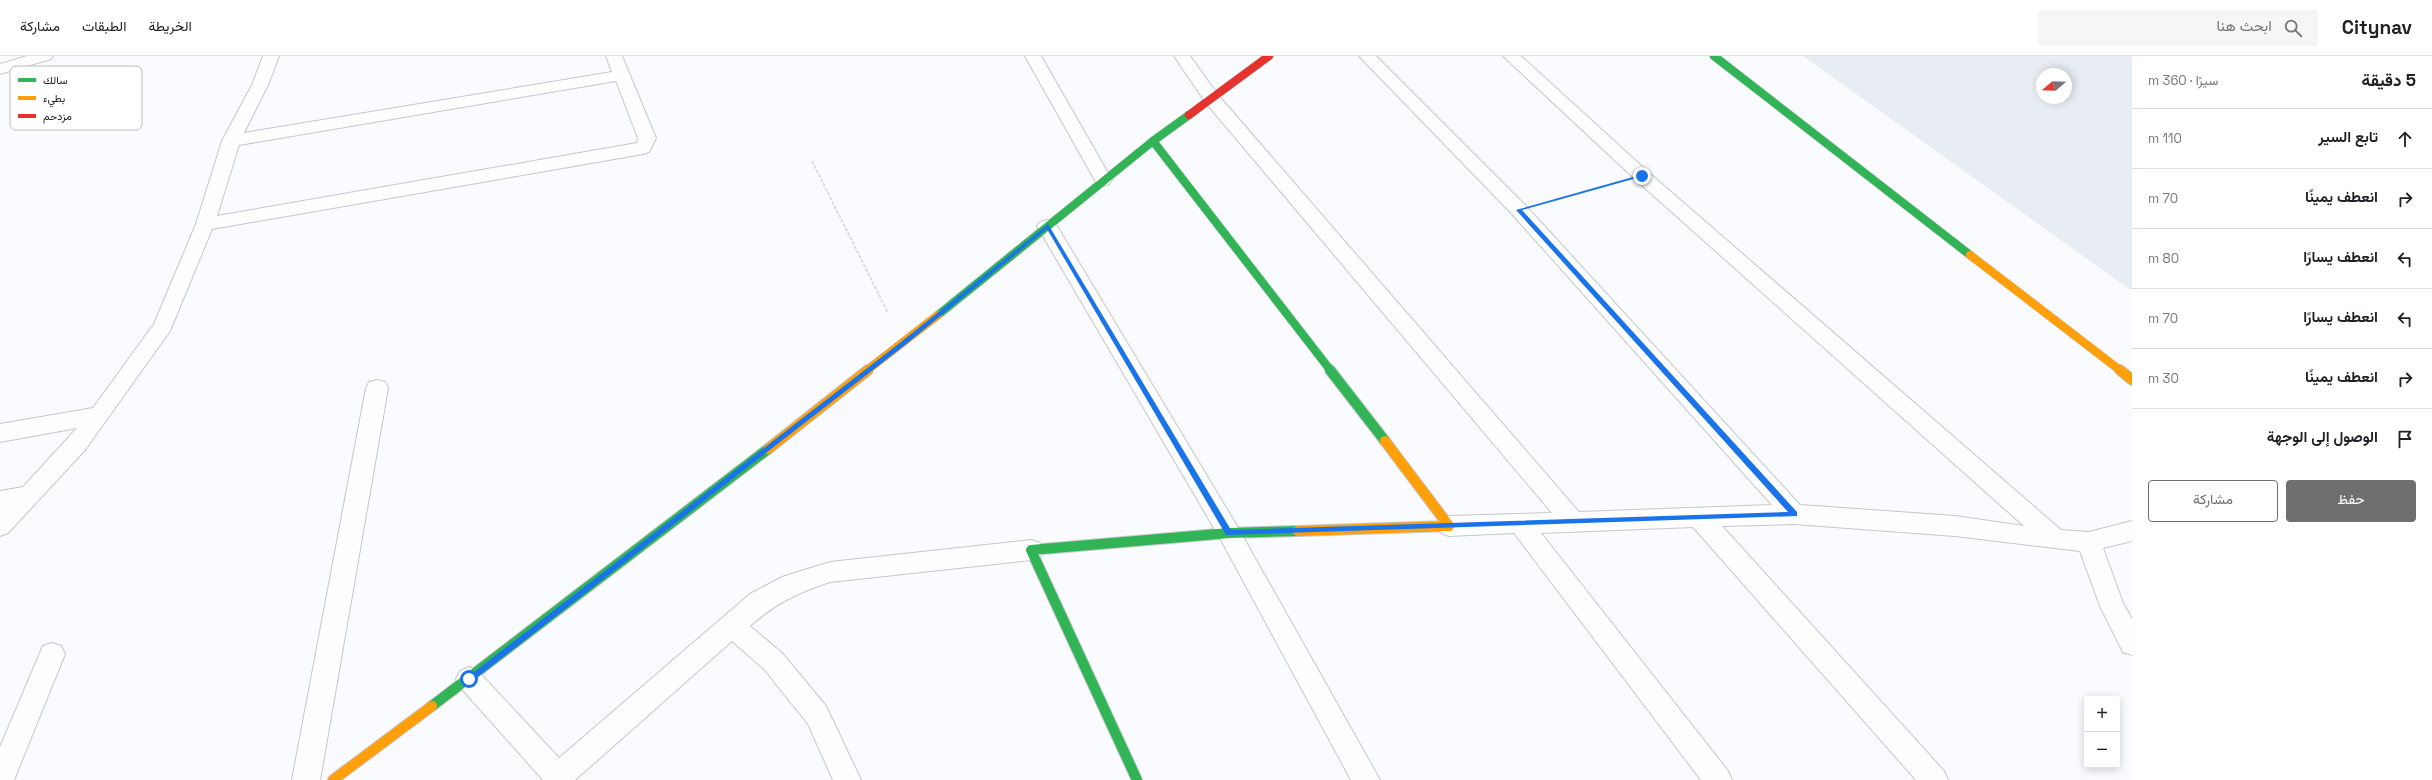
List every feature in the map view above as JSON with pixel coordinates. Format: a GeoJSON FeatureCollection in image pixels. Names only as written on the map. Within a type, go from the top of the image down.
{"type":"FeatureCollection","features":[{"type":"Feature","properties":{"kind":"street"},"geometry":{"type":"LineString","coordinates":[[10,66],[45,56]]}},
{"type":"Feature","properties":{"kind":"street"},"geometry":{"type":"LineString","coordinates":[[0,526],[76,444],[100,415],[163,326],[205,224],[231,141],[260,85],[271,56]]}},
{"type":"Feature","properties":{"kind":"street"},"geometry":{"type":"LineString","coordinates":[[205,224],[643,148],[647,138],[623,75],[614,56]]}},
{"type":"Feature","properties":{"kind":"street"},"geometry":{"type":"LineString","coordinates":[[1033,56],[1103,180]]}},
{"type":"Feature","properties":{"kind":"street"},"geometry":{"type":"LineString","coordinates":[[1182,56],[1212,99],[1573,521]]}},
{"type":"Feature","properties":{"kind":"street"},"geometry":{"type":"LineString","coordinates":[[333,780],[469,679],[903,344],[1103,180],[1269,56]]}},
{"type":"Feature","properties":{"kind":"street"},"geometry":{"type":"LineString","coordinates":[[1367,56],[1519,210],[1794,514]]}},
{"type":"Feature","properties":{"kind":"street"},"geometry":{"type":"LineString","coordinates":[[1511,56],[1642,176],[2056,540]]}},
{"type":"Feature","properties":{"kind":"street"},"geometry":{"type":"LineString","coordinates":[[1714,56],[2132,380]]}},
{"type":"Feature","properties":{"kind":"street"},"geometry":{"type":"LineString","coordinates":[[0,69],[10,66]]}},
{"type":"Feature","properties":{"kind":"street"},"geometry":{"type":"LineString","coordinates":[[231,141],[623,75]]}},
{"type":"Feature","properties":{"kind":"street"},"geometry":{"type":"LineString","coordinates":[[1153,142],[1370,421],[1449,526]]}},
{"type":"Feature","properties":{"kind":"street"},"geometry":{"type":"LineString","coordinates":[[1048,226],[1229,533],[1366,780]]}},
{"type":"Feature","properties":{"kind":"street"},"geometry":{"type":"LineString","coordinates":[[306,780],[377,388]]}},
{"type":"Feature","properties":{"kind":"street"},"geometry":{"type":"LineString","coordinates":[[0,433],[100,415]]}},
{"type":"Feature","properties":{"kind":"street"},"geometry":{"type":"LineString","coordinates":[[0,500],[28,495]]}},
{"type":"Feature","properties":{"kind":"street"},"geometry":{"type":"LineString","coordinates":[[469,679],[558,779],[759,602],[791,584],[830,572],[1031,550],[1229,533],[1521,525],[1573,521],[1698,516],[1755,517],[1794,514],[1954,526],[2056,540],[2089,542],[2132,531]]}},
{"type":"Feature","properties":{"kind":"street"},"geometry":{"type":"LineString","coordinates":[[1698,516],[1934,780]]}},
{"type":"Feature","properties":{"kind":"street"},"geometry":{"type":"LineString","coordinates":[[1521,525],[1718,780]]}},
{"type":"Feature","properties":{"kind":"street"},"geometry":{"type":"LineString","coordinates":[[2089,542],[2112,606],[2132,644]]}},
{"type":"Feature","properties":{"kind":"street"},"geometry":{"type":"LineString","coordinates":[[1031,550],[1137,780]]}},
{"type":"Feature","properties":{"kind":"street"},"geometry":{"type":"LineString","coordinates":[[732,626],[773,661],[817,715],[847,780]]}},
{"type":"Feature","properties":{"kind":"street"},"geometry":{"type":"LineString","coordinates":[[0,780],[52,654]]}},
{"type":"Feature","properties":{"kind":"path"},"geometry":{"type":"LineString","coordinates":[[812,161],[903,344]]}},
{"type":"Feature","properties":{"kind":"path"},"geometry":{"type":"LineString","coordinates":[[1519,210],[1642,176]]}},
{"type":"Feature","properties":{"kind":"shaded area"},"geometry":{"type":"Polygon","coordinates":[[[1803,56],[2132,56],[2132,291],[1803,56]]]}},
{"type":"Feature","properties":{"kind":"traffic: fast"},"geometry":{"type":"LineString","coordinates":[[1714,56],[1970,255]]}},
{"type":"Feature","properties":{"kind":"traffic: fast"},"geometry":{"type":"LineString","coordinates":[[938,315],[1153,141],[1189,115]]}},
{"type":"Feature","properties":{"kind":"traffic: fast"},"geometry":{"type":"LineString","coordinates":[[1153,141],[1385,441]]}},
{"type":"Feature","properties":{"kind":"traffic: fast"},"geometry":{"type":"LineString","coordinates":[[432,706],[768,449]]}},
{"type":"Feature","properties":{"kind":"traffic: fast"},"geometry":{"type":"LineString","coordinates":[[1137,780],[1031,550],[1229,533],[1298,531]]}},
{"type":"Feature","properties":{"kind":"traffic: slow"},"geometry":{"type":"LineString","coordinates":[[1970,255],[2132,380]]}},
{"type":"Feature","properties":{"kind":"traffic: slow"},"geometry":{"type":"LineString","coordinates":[[768,449],[938,315]]}},
{"type":"Feature","properties":{"kind":"traffic: slow"},"geometry":{"type":"LineString","coordinates":[[1298,531],[1449,526],[1385,441]]}},
{"type":"Feature","properties":{"kind":"traffic: slow"},"geometry":{"type":"LineString","coordinates":[[333,780],[432,706]]}},
{"type":"Feature","properties":{"kind":"traffic: jam"},"geometry":{"type":"LineString","coordinates":[[1189,115],[1269,56]]}},
{"type":"Feature","properties":{"kind":"route"},"geometry":{"type":"LineString","coordinates":[[469,679],[903,344],[1048,226],[1229,533],[1521,525],[1573,521],[1698,516],[1755,517],[1794,514],[1519,210],[1642,176]]}}]}
